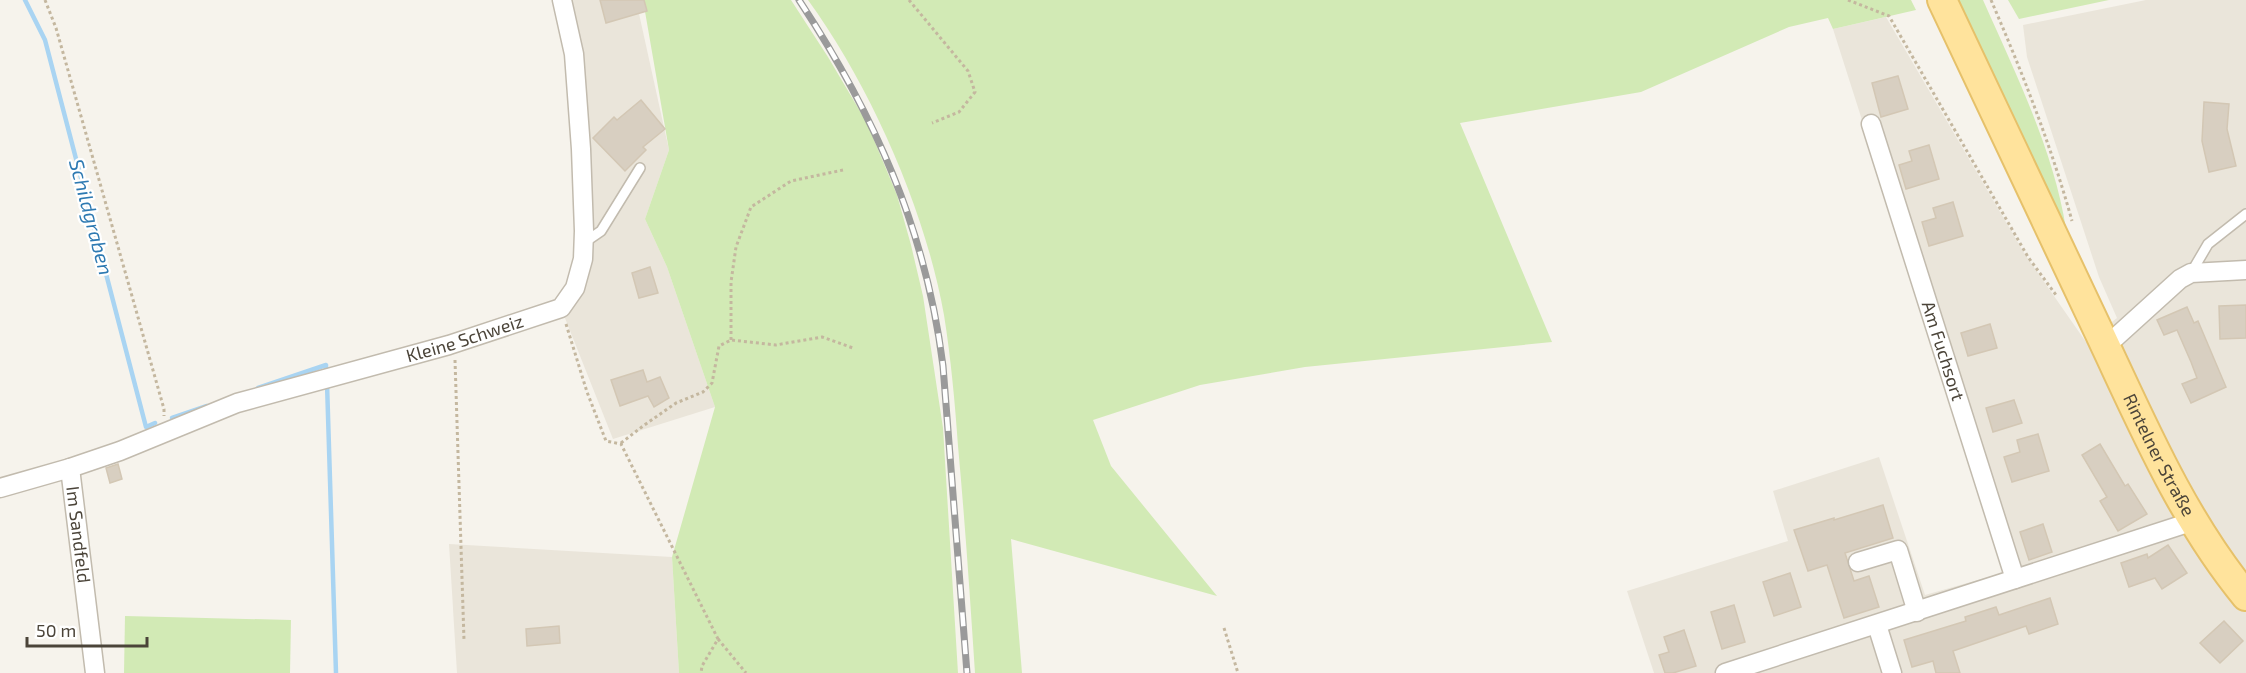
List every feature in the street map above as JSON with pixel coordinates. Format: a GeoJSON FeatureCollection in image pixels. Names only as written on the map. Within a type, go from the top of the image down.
{"type":"FeatureCollection","features":[{"type":"Feature","properties":{"kind":"main road","name":"Rintelner Straße"},"geometry":{"type":"LineString","coordinates":[[1942,0],[2072,302],[2103,342],[2143,430],[2194,521],[2228,574],[2246,596]]}},
{"type":"Feature","properties":{"kind":"street"},"geometry":{"type":"LineString","coordinates":[[561,308],[575,288],[583,259],[584,243],[581,149],[574,54],[562,0]]}},
{"type":"Feature","properties":{"kind":"street","name":"Am Fuchsort"},"geometry":{"type":"LineString","coordinates":[[1871,124],[2015,579]]}},
{"type":"Feature","properties":{"kind":"street"},"geometry":{"type":"LineString","coordinates":[[2103,342],[2116,337],[2180,279],[2191,273],[2246,270]]}},
{"type":"Feature","properties":{"kind":"street","name":"Kleine Schweiz"},"geometry":{"type":"LineString","coordinates":[[70,468],[163,434],[237,402],[449,345],[561,308]]}},
{"type":"Feature","properties":{"kind":"street","name":"Im Sandfeld"},"geometry":{"type":"LineString","coordinates":[[0,488],[70,468],[95,673]]}},
{"type":"Feature","properties":{"kind":"street"},"geometry":{"type":"LineString","coordinates":[[1725,673],[2194,521]]}},
{"type":"Feature","properties":{"kind":"street"},"geometry":{"type":"LineString","coordinates":[[1858,562],[1898,550],[1917,612]]}},
{"type":"Feature","properties":{"kind":"street"},"geometry":{"type":"LineString","coordinates":[[1877,625],[1892,673]]}},
{"type":"Feature","properties":{"kind":"lane"},"geometry":{"type":"LineString","coordinates":[[584,243],[601,231],[640,168]]}},
{"type":"Feature","properties":{"kind":"lane"},"geometry":{"type":"LineString","coordinates":[[2191,273],[2208,244],[2246,214]]}},
{"type":"Feature","properties":{"kind":"path"},"geometry":{"type":"LineString","coordinates":[[45,0],[57,28],[164,409],[163,434]]}},
{"type":"Feature","properties":{"kind":"path"},"geometry":{"type":"LineString","coordinates":[[909,0],[968,71],[975,92],[959,112],[932,123]]}},
{"type":"Feature","properties":{"kind":"path"},"geometry":{"type":"LineString","coordinates":[[1848,0],[1889,16],[2028,257],[2072,302]]}},
{"type":"Feature","properties":{"kind":"path"},"geometry":{"type":"LineString","coordinates":[[1991,0],[2058,170],[2074,227]]}},
{"type":"Feature","properties":{"kind":"path"},"geometry":{"type":"LineString","coordinates":[[730,340],[731,282],[736,247],[751,207],[791,181],[843,170]]}},
{"type":"Feature","properties":{"kind":"path"},"geometry":{"type":"LineString","coordinates":[[561,308],[587,392],[606,441],[621,444],[676,403],[703,392],[712,383],[719,346],[730,340],[777,345],[822,337],[853,348]]}},
{"type":"Feature","properties":{"kind":"path"},"geometry":{"type":"LineString","coordinates":[[449,345],[456,362],[464,640]]}},
{"type":"Feature","properties":{"kind":"path"},"geometry":{"type":"LineString","coordinates":[[621,444],[718,639],[746,673]]}},
{"type":"Feature","properties":{"kind":"path"},"geometry":{"type":"LineString","coordinates":[[1224,628],[1238,673]]}},
{"type":"Feature","properties":{"kind":"path"},"geometry":{"type":"LineString","coordinates":[[701,673],[702,666],[718,639]]}},
{"type":"Feature","properties":{"kind":"shaded area"},"geometry":{"type":"Polygon","coordinates":[[[562,0],[636,0],[669,150],[645,219],[667,267],[715,407],[613,439],[561,308],[583,259],[562,0]]]}},
{"type":"Feature","properties":{"kind":"shaded area"},"geometry":{"type":"Polygon","coordinates":[[[2146,0],[2246,0],[2246,673],[1654,673],[1627,591],[1788,541],[1773,491],[1879,457],[1925,595],[2006,572],[1833,29],[1886,17],[2024,253],[2086,342],[2117,318],[2099,277],[2027,57],[2023,25],[2146,0]]]}},
{"type":"Feature","properties":{"kind":"shaded area"},"geometry":{"type":"Polygon","coordinates":[[[449,544],[672,557],[679,673],[457,673],[449,544]]]}},
{"type":"Feature","properties":{"kind":"green space"},"geometry":{"type":"Polygon","coordinates":[[[643,0],[791,0],[867,123],[897,195],[923,296],[943,428],[958,673],[679,673],[672,557],[715,407],[667,267],[645,219],[669,150],[643,0]]]}},
{"type":"Feature","properties":{"kind":"green space"},"geometry":{"type":"Polygon","coordinates":[[[808,0],[1911,0],[1916,10],[1833,29],[1828,18],[1789,27],[1641,92],[1460,123],[1552,342],[1305,367],[1200,385],[1093,420],[1111,466],[1217,596],[1011,539],[1022,673],[975,673],[949,348],[935,275],[924,233],[893,150],[853,71],[808,0]]]}},
{"type":"Feature","properties":{"kind":"green space"},"geometry":{"type":"Polygon","coordinates":[[[1959,0],[1983,0],[2043,141],[2066,229],[1959,0]]]}},
{"type":"Feature","properties":{"kind":"green space"},"geometry":{"type":"Polygon","coordinates":[[[2008,0],[2109,0],[2019,19],[2008,0]]]}},
{"type":"Feature","properties":{"kind":"green space"},"geometry":{"type":"Polygon","coordinates":[[[125,616],[291,620],[290,673],[124,673],[125,616]]]}},
{"type":"Feature","properties":{"kind":"building"},"geometry":{"type":"Polygon","coordinates":[[[600,0],[644,0],[647,11],[606,23],[600,0]]]}},
{"type":"Feature","properties":{"kind":"building"},"geometry":{"type":"Polygon","coordinates":[[[1898,76],[1908,109],[1881,117],[1872,83],[1898,76]]]}},
{"type":"Feature","properties":{"kind":"building"},"geometry":{"type":"Polygon","coordinates":[[[641,100],[665,129],[643,147],[646,150],[625,171],[593,138],[614,117],[617,120],[641,100]]]}},
{"type":"Feature","properties":{"kind":"building"},"geometry":{"type":"Polygon","coordinates":[[[2204,102],[2229,104],[2227,129],[2236,166],[2209,172],[2202,141],[2204,102]]]}},
{"type":"Feature","properties":{"kind":"building"},"geometry":{"type":"Polygon","coordinates":[[[1929,145],[1939,179],[1906,189],[1899,165],[1912,161],[1909,151],[1929,145]]]}},
{"type":"Feature","properties":{"kind":"building"},"geometry":{"type":"Polygon","coordinates":[[[1953,202],[1963,236],[1929,246],[1922,222],[1936,218],[1933,208],[1953,202]]]}},
{"type":"Feature","properties":{"kind":"building"},"geometry":{"type":"Polygon","coordinates":[[[650,267],[658,293],[639,298],[632,273],[650,267]]]}},
{"type":"Feature","properties":{"kind":"building"},"geometry":{"type":"Polygon","coordinates":[[[2246,305],[2246,338],[2220,339],[2219,306],[2246,305]]]}},
{"type":"Feature","properties":{"kind":"building"},"geometry":{"type":"Polygon","coordinates":[[[2187,307],[2194,323],[2198,321],[2226,387],[2191,403],[2182,384],[2197,378],[2191,362],[2177,330],[2164,335],[2157,320],[2187,307]]]}},
{"type":"Feature","properties":{"kind":"building"},"geometry":{"type":"Polygon","coordinates":[[[1990,324],[1997,348],[1968,356],[1961,333],[1990,324]]]}},
{"type":"Feature","properties":{"kind":"building"},"geometry":{"type":"Polygon","coordinates":[[[643,370],[647,382],[660,377],[669,398],[654,407],[648,396],[620,406],[611,380],[643,370]]]}},
{"type":"Feature","properties":{"kind":"building"},"geometry":{"type":"Polygon","coordinates":[[[2014,400],[2022,423],[1993,432],[1986,408],[2014,400]]]}},
{"type":"Feature","properties":{"kind":"building"},"geometry":{"type":"Polygon","coordinates":[[[2038,434],[2049,471],[2012,482],[2004,457],[2020,452],[2017,440],[2038,434]]]}},
{"type":"Feature","properties":{"kind":"building"},"geometry":{"type":"Polygon","coordinates":[[[2100,444],[2125,486],[2128,484],[2147,514],[2118,531],[2100,501],[2107,497],[2082,455],[2100,444]]]}},
{"type":"Feature","properties":{"kind":"building"},"geometry":{"type":"Polygon","coordinates":[[[118,464],[122,479],[110,483],[106,468],[118,464]]]}},
{"type":"Feature","properties":{"kind":"building"},"geometry":{"type":"Polygon","coordinates":[[[1883,505],[1893,538],[1845,553],[1854,581],[1869,576],[1879,607],[1844,618],[1827,565],[1808,571],[1794,530],[1883,505]]]}},
{"type":"Feature","properties":{"kind":"building"},"geometry":{"type":"Polygon","coordinates":[[[2043,524],[2052,552],[2029,560],[2020,532],[2043,524]]]}},
{"type":"Feature","properties":{"kind":"building"},"geometry":{"type":"Polygon","coordinates":[[[2168,545],[2187,573],[2162,589],[2155,578],[2129,587],[2121,563],[2147,554],[2148,558],[2168,545]]]}},
{"type":"Feature","properties":{"kind":"building"},"geometry":{"type":"Polygon","coordinates":[[[1790,573],[1801,607],[1774,616],[1763,582],[1790,573]]]}},
{"type":"Feature","properties":{"kind":"building"},"geometry":{"type":"Polygon","coordinates":[[[2050,598],[2058,624],[2029,634],[2026,626],[1953,651],[1960,673],[1936,673],[1933,661],[1912,667],[1904,640],[1966,621],[1965,617],[1996,607],[1999,615],[2050,598]]]}},
{"type":"Feature","properties":{"kind":"building"},"geometry":{"type":"Polygon","coordinates":[[[1734,605],[1745,642],[1722,649],[1711,612],[1734,605]]]}},
{"type":"Feature","properties":{"kind":"building"},"geometry":{"type":"Polygon","coordinates":[[[2224,621],[2243,641],[2220,663],[2200,643],[2224,621]]]}},
{"type":"Feature","properties":{"kind":"building"},"geometry":{"type":"Polygon","coordinates":[[[559,626],[560,643],[527,646],[526,629],[559,626]]]}},
{"type":"Feature","properties":{"kind":"building"},"geometry":{"type":"Polygon","coordinates":[[[1684,630],[1696,666],[1665,673],[1659,655],[1669,652],[1664,637],[1684,630]]]}},
{"type":"Feature","properties":{"kind":"waterway","name":"Schildgraben"},"geometry":{"type":"LineString","coordinates":[[25,0],[45,40],[146,427],[155,423]]}},
{"type":"Feature","properties":{"kind":"waterway","name":"Schildgraben"},"geometry":{"type":"LineString","coordinates":[[258,388],[326,365],[326,371]]}},
{"type":"Feature","properties":{"kind":"waterway","name":"Schildgraben"},"geometry":{"type":"LineString","coordinates":[[327,383],[336,673]]}},
{"type":"Feature","properties":{"kind":"waterway","name":"Schildgraben"},"geometry":{"type":"LineString","coordinates":[[172,418],[207,406]]}},
{"type":"Feature","properties":{"kind":"railway"},"geometry":{"type":"LineString","coordinates":[[799,0],[851,86],[873,130],[893,174],[924,267],[943,366],[967,673]]}}]}
